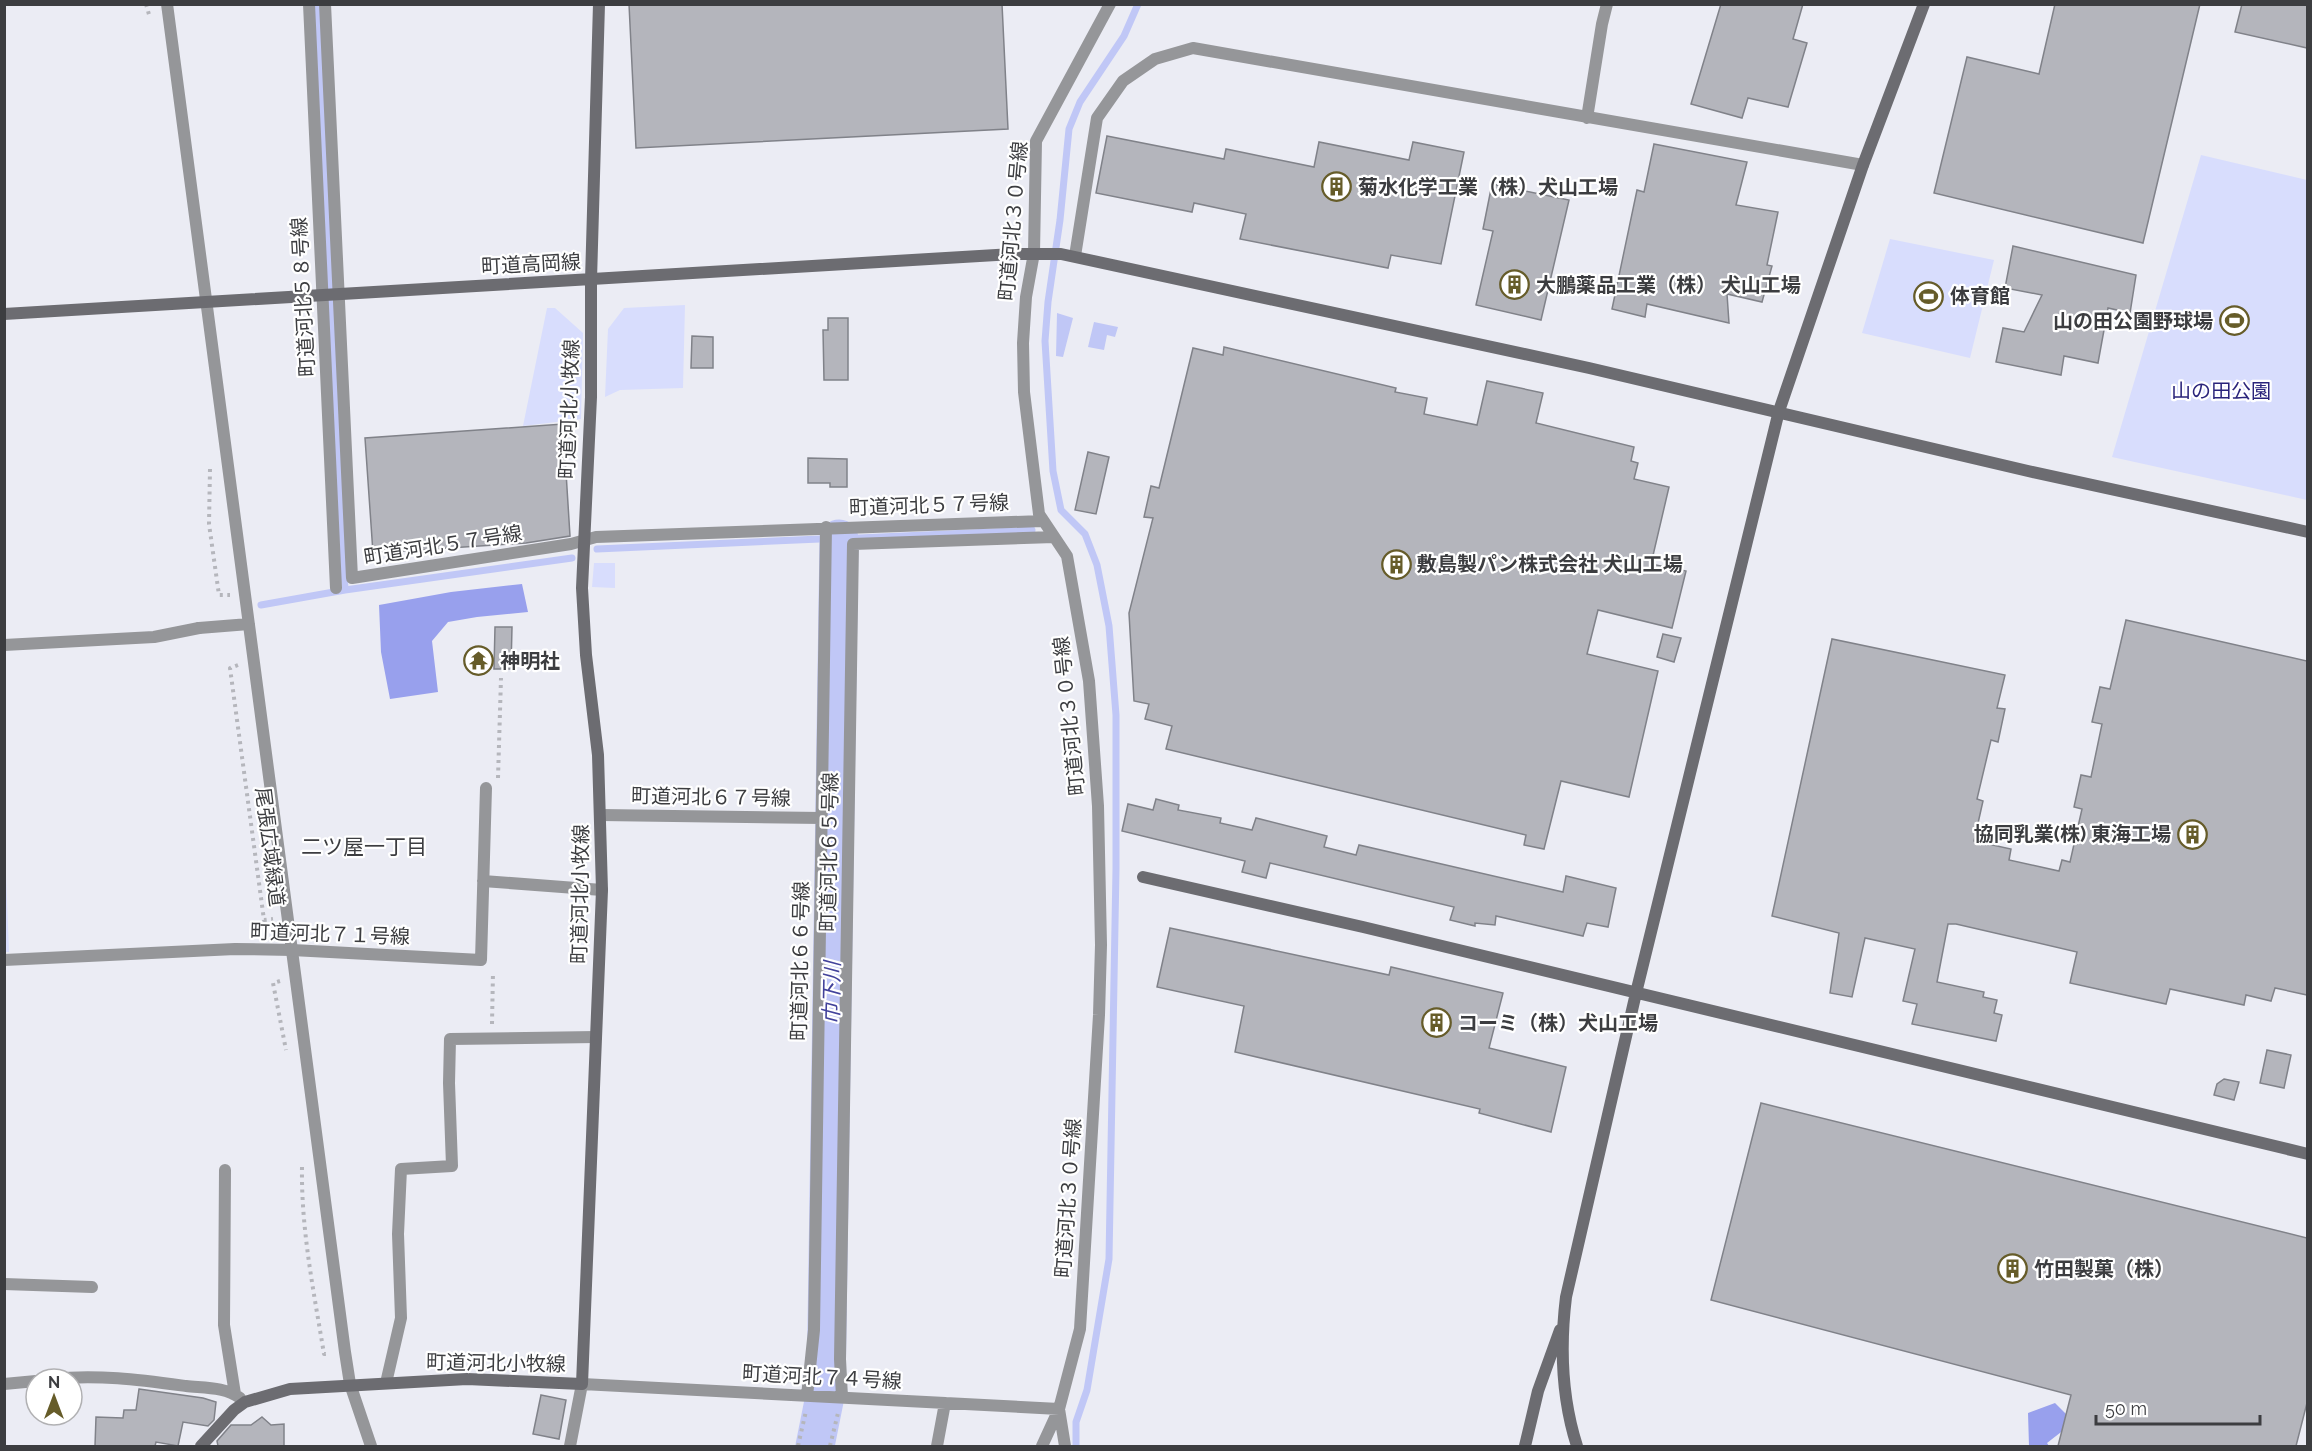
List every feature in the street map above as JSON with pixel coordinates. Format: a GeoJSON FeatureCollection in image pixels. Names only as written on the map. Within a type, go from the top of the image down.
{"type":"FeatureCollection","features":[{"type":"Feature","properties":{"kind":"street"},"geometry":{"type":"LineString","coordinates":[[167,4],[345,1352],[350,1384],[371,1446]]}},
{"type":"Feature","properties":{"kind":"street","name":"町道河北５８号線"},"geometry":{"type":"LineString","coordinates":[[309,4],[336,588]]}},
{"type":"Feature","properties":{"kind":"street","name":"町道河北５７号線"},"geometry":{"type":"LineString","coordinates":[[325,4],[352,579],[572,544],[596,537],[826,535],[853,529],[1042,521]]}},
{"type":"Feature","properties":{"kind":"street","name":"町道河北小牧線"},"geometry":{"type":"LineString","coordinates":[[201,1446],[234,1410],[240,1398],[290,1389],[467,1379],[582,1384],[602,890],[601,815],[582,588],[591,397],[591,280],[599,4]]}},
{"type":"Feature","properties":{"kind":"street","name":"町道河北３０号線"},"geometry":{"type":"LineString","coordinates":[[1042,1446],[1059,1409],[1080,1329],[1099,1015],[1101,945],[1098,806],[1089,681],[1067,556],[1039,514],[1024,392],[1023,343],[1026,297],[1034,253],[1036,141],[1110,4]]}},
{"type":"Feature","properties":{"kind":"street"},"geometry":{"type":"LineString","coordinates":[[1587,118],[1607,4]]}},
{"type":"Feature","properties":{"kind":"street"},"geometry":{"type":"LineString","coordinates":[[1577,1446],[1564,1386],[1563,1323],[1570,1272],[1636,993],[1779,411],[1919,8]]}},
{"type":"Feature","properties":{"kind":"street"},"geometry":{"type":"LineString","coordinates":[[1075,256],[1097,118],[1123,81],[1155,59],[1193,48],[1863,165]]}},
{"type":"Feature","properties":{"kind":"street","name":"町道高岡線"},"geometry":{"type":"LineString","coordinates":[[4,314],[1034,253],[1061,254],[1589,368],[2028,471],[2307,532]]}},
{"type":"Feature","properties":{"kind":"street","name":"町道河北６６号線"},"geometry":{"type":"LineString","coordinates":[[810,1396],[814,1330],[826,535]]}},
{"type":"Feature","properties":{"kind":"street","name":"町道河北６５号線"},"geometry":{"type":"LineString","coordinates":[[839,1397],[853,544],[1053,537]]}},
{"type":"Feature","properties":{"kind":"street"},"geometry":{"type":"LineString","coordinates":[[4,645],[154,637],[199,628],[249,624]]}},
{"type":"Feature","properties":{"kind":"street","name":"町道河北７１号線"},"geometry":{"type":"LineString","coordinates":[[4,960],[235,949],[481,960],[486,788]]}},
{"type":"Feature","properties":{"kind":"street","name":"町道河北６７号線"},"geometry":{"type":"LineString","coordinates":[[601,815],[822,818]]}},
{"type":"Feature","properties":{"kind":"street"},"geometry":{"type":"LineString","coordinates":[[1143,877],[2307,1154]]}},
{"type":"Feature","properties":{"kind":"street"},"geometry":{"type":"LineString","coordinates":[[483,881],[602,890]]}},
{"type":"Feature","properties":{"kind":"street"},"geometry":{"type":"LineString","coordinates":[[386,1383],[401,1318],[398,1234],[401,1169],[452,1166],[450,1039],[596,1037]]}},
{"type":"Feature","properties":{"kind":"street"},"geometry":{"type":"LineString","coordinates":[[84,1376],[126,1378],[240,1398],[224,1325],[225,1170]]}},
{"type":"Feature","properties":{"kind":"street"},"geometry":{"type":"LineString","coordinates":[[4,1284],[92,1287]]}},
{"type":"Feature","properties":{"kind":"street"},"geometry":{"type":"LineString","coordinates":[[1525,1446],[1538,1391],[1563,1323]]}},
{"type":"Feature","properties":{"kind":"street"},"geometry":{"type":"LineString","coordinates":[[4,1384],[24,1382]]}},
{"type":"Feature","properties":{"kind":"street"},"geometry":{"type":"LineString","coordinates":[[570,1446],[582,1384]]}},
{"type":"Feature","properties":{"kind":"street","name":"町道河北７４号線"},"geometry":{"type":"LineString","coordinates":[[582,1384],[1059,1409]]}},
{"type":"Feature","properties":{"kind":"street"},"geometry":{"type":"LineString","coordinates":[[936,1446],[945,1403]]}},
{"type":"Feature","properties":{"kind":"street"},"geometry":{"type":"LineString","coordinates":[[1059,1409],[1065,1446]]}},
{"type":"Feature","properties":{"kind":"path"},"geometry":{"type":"LineString","coordinates":[[210,465],[209,524],[219,595],[230,594],[233,626]]}},
{"type":"Feature","properties":{"kind":"path","name":"尾張広域緑道"},"geometry":{"type":"LineString","coordinates":[[237,656],[238,666],[230,668],[264,920],[273,919],[282,981],[273,983],[286,1051]]}},
{"type":"Feature","properties":{"kind":"path"},"geometry":{"type":"LineString","coordinates":[[302,1160],[301,1199],[324,1354],[345,1352]]}},
{"type":"Feature","properties":{"kind":"path"},"geometry":{"type":"LineString","coordinates":[[798,1446],[810,1396]]}},
{"type":"Feature","properties":{"kind":"path"},"geometry":{"type":"LineString","coordinates":[[830,1446],[839,1397]]}},
{"type":"Feature","properties":{"kind":"green space","name":"山の田公園"},"geometry":{"type":"Polygon","coordinates":[[[2201,155],[2307,180],[2307,500],[2112,457],[2201,155]]]}},
{"type":"Feature","properties":{"kind":"green space","name":"体育館"},"geometry":{"type":"Polygon","coordinates":[[[1890,239],[1994,260],[1970,358],[1862,333],[1890,239]]]}},
{"type":"Feature","properties":{"kind":"green space"},"geometry":{"type":"Polygon","coordinates":[[[685,305],[683,388],[620,390],[605,397],[608,329],[624,308],[685,305]]]}},
{"type":"Feature","properties":{"kind":"green space"},"geometry":{"type":"Polygon","coordinates":[[[547,308],[555,308],[583,333],[581,419],[523,426],[547,308]]]}},
{"type":"Feature","properties":{"kind":"green space"},"geometry":{"type":"Polygon","coordinates":[[[594,563],[615,563],[615,588],[592,587],[594,563]]]}},
{"type":"Feature","properties":{"kind":"green space"},"geometry":{"type":"Polygon","coordinates":[[[4,825],[9,952],[4,952],[4,825]]]}},
{"type":"Feature","properties":{"kind":"shaded area"},"geometry":{"type":"Polygon","coordinates":[[[1057,313],[1073,318],[1063,357],[1056,356],[1057,313]]]}},
{"type":"Feature","properties":{"kind":"shaded area"},"geometry":{"type":"Polygon","coordinates":[[[1094,322],[1118,327],[1115,337],[1107,335],[1104,350],[1088,347],[1094,322]]]}},
{"type":"Feature","properties":{"kind":"shaded area"},"geometry":{"type":"Polygon","coordinates":[[[522,584],[528,612],[448,622],[432,641],[438,692],[390,699],[381,652],[379,605],[451,592],[522,584]]]}},
{"type":"Feature","properties":{"kind":"shaded area"},"geometry":{"type":"Polygon","coordinates":[[[2055,1403],[2074,1422],[2047,1443],[2049,1446],[2029,1446],[2028,1413],[2055,1403]]]}},
{"type":"Feature","properties":{"kind":"building"},"geometry":{"type":"Polygon","coordinates":[[[629,4],[1002,4],[1008,129],[636,148],[629,4]]]}},
{"type":"Feature","properties":{"kind":"building"},"geometry":{"type":"Polygon","coordinates":[[[1721,4],[1803,4],[1793,39],[1807,43],[1788,107],[1748,98],[1742,118],[1691,104],[1721,4]]]}},
{"type":"Feature","properties":{"kind":"building"},"geometry":{"type":"Polygon","coordinates":[[[2055,4],[2200,4],[2143,243],[1934,193],[1967,57],[2039,74],[2055,4]]]}},
{"type":"Feature","properties":{"kind":"building"},"geometry":{"type":"Polygon","coordinates":[[[2242,4],[2307,4],[2307,48],[2235,32],[2242,4]]]}},
{"type":"Feature","properties":{"kind":"building","name":"菊水化学工業（株）犬山工場"},"geometry":{"type":"Polygon","coordinates":[[[1107,136],[1224,159],[1226,149],[1314,167],[1319,142],[1409,160],[1413,142],[1464,152],[1441,264],[1391,255],[1388,268],[1240,239],[1246,214],[1194,203],[1192,212],[1096,193],[1107,136]]]}},
{"type":"Feature","properties":{"kind":"building"},"geometry":{"type":"Polygon","coordinates":[[[1654,144],[1747,162],[1736,205],[1778,212],[1767,265],[1772,266],[1762,302],[1727,294],[1729,323],[1647,304],[1645,317],[1612,309],[1637,190],[1644,192],[1654,144]]]}},
{"type":"Feature","properties":{"kind":"building"},"geometry":{"type":"Polygon","coordinates":[[[1492,184],[1569,200],[1541,320],[1476,305],[1493,231],[1483,229],[1492,184]]]}},
{"type":"Feature","properties":{"kind":"building"},"geometry":{"type":"Polygon","coordinates":[[[2013,246],[2136,275],[2130,313],[2108,308],[2098,363],[2064,356],[2061,375],[1996,362],[2003,328],[2024,332],[2042,295],[2005,288],[2013,246]]]}},
{"type":"Feature","properties":{"kind":"building"},"geometry":{"type":"Polygon","coordinates":[[[828,318],[848,318],[848,380],[824,380],[823,330],[828,330],[828,318]]]}},
{"type":"Feature","properties":{"kind":"building"},"geometry":{"type":"Polygon","coordinates":[[[692,336],[713,337],[713,368],[691,368],[692,336]]]}},
{"type":"Feature","properties":{"kind":"building","name":"敷島製パン株式会社 犬山工場"},"geometry":{"type":"Polygon","coordinates":[[[1224,347],[1396,388],[1395,392],[1427,398],[1424,414],[1477,425],[1487,381],[1543,393],[1536,423],[1634,447],[1631,461],[1638,463],[1634,479],[1669,487],[1651,564],[1686,571],[1672,628],[1598,610],[1587,654],[1658,671],[1629,797],[1561,781],[1544,849],[1524,845],[1526,835],[1166,749],[1172,726],[1145,719],[1149,704],[1134,701],[1129,613],[1153,518],[1144,517],[1151,486],[1159,488],[1193,348],[1223,355],[1224,347]]]}},
{"type":"Feature","properties":{"kind":"building"},"geometry":{"type":"Polygon","coordinates":[[[563,424],[570,536],[526,543],[373,553],[365,438],[563,424]]]}},
{"type":"Feature","properties":{"kind":"building"},"geometry":{"type":"Polygon","coordinates":[[[1088,452],[1109,457],[1096,514],[1075,510],[1088,452]]]}},
{"type":"Feature","properties":{"kind":"building"},"geometry":{"type":"Polygon","coordinates":[[[808,458],[847,459],[847,487],[830,487],[830,483],[808,483],[808,458]]]}},
{"type":"Feature","properties":{"kind":"building"},"geometry":{"type":"Polygon","coordinates":[[[2126,620],[2307,661],[2307,995],[2275,988],[2271,1001],[2246,995],[2244,1005],[2170,989],[2166,1004],[2070,983],[2077,952],[1956,924],[1948,924],[1937,982],[1984,992],[1983,997],[1997,1000],[1994,1013],[2002,1015],[1996,1041],[1912,1024],[1917,1004],[1903,1001],[1915,949],[1865,938],[1852,997],[1830,993],[1839,933],[1772,916],[1832,639],[2005,675],[1997,708],[2005,709],[1998,742],[1991,740],[1977,799],[1983,801],[1974,841],[2011,849],[2009,860],[2059,871],[2062,860],[2070,862],[2082,809],[2074,807],[2081,775],[2091,777],[2102,724],[2092,722],[2100,687],[2110,689],[2126,620]]]}},
{"type":"Feature","properties":{"kind":"building"},"geometry":{"type":"Polygon","coordinates":[[[495,627],[512,627],[511,669],[494,669],[495,627]]]}},
{"type":"Feature","properties":{"kind":"building"},"geometry":{"type":"Polygon","coordinates":[[[1663,634],[1681,638],[1674,662],[1657,657],[1663,634]]]}},
{"type":"Feature","properties":{"kind":"building"},"geometry":{"type":"Polygon","coordinates":[[[1156,799],[1179,805],[1178,810],[1221,818],[1220,823],[1252,830],[1256,818],[1327,836],[1324,847],[1356,855],[1359,845],[1563,892],[1566,876],[1616,888],[1608,927],[1587,923],[1583,936],[1496,916],[1495,925],[1475,923],[1475,926],[1450,920],[1454,907],[1270,863],[1266,878],[1242,872],[1245,861],[1122,831],[1128,804],[1153,810],[1156,799]]]}},
{"type":"Feature","properties":{"kind":"building"},"geometry":{"type":"Polygon","coordinates":[[[1170,928],[1389,975],[1391,967],[1503,993],[1489,1048],[1566,1067],[1551,1132],[1479,1113],[1480,1109],[1235,1052],[1244,1006],[1157,987],[1170,928]]]}},
{"type":"Feature","properties":{"kind":"building"},"geometry":{"type":"Polygon","coordinates":[[[2267,1050],[2291,1055],[2284,1088],[2260,1083],[2267,1050]]]}},
{"type":"Feature","properties":{"kind":"building"},"geometry":{"type":"Polygon","coordinates":[[[2224,1079],[2239,1082],[2234,1100],[2214,1095],[2217,1084],[2224,1079]]]}},
{"type":"Feature","properties":{"kind":"building","name":"竹田製菓（株）"},"geometry":{"type":"Polygon","coordinates":[[[1761,1103],[2307,1238],[2307,1403],[2296,1446],[2058,1446],[2071,1395],[1711,1300],[1761,1103]]]}},
{"type":"Feature","properties":{"kind":"building"},"geometry":{"type":"Polygon","coordinates":[[[139,1389],[216,1402],[214,1420],[208,1426],[183,1422],[178,1446],[156,1442],[155,1446],[95,1446],[96,1417],[123,1418],[124,1410],[136,1410],[139,1389]]]}},
{"type":"Feature","properties":{"kind":"building"},"geometry":{"type":"Polygon","coordinates":[[[541,1395],[566,1400],[559,1439],[533,1434],[541,1395]]]}},
{"type":"Feature","properties":{"kind":"building"},"geometry":{"type":"Polygon","coordinates":[[[262,1417],[271,1425],[284,1424],[284,1446],[218,1446],[217,1441],[231,1425],[251,1425],[262,1417]]]}},
{"type":"Feature","properties":{"kind":"waterway"},"geometry":{"type":"LineString","coordinates":[[261,605],[345,590],[317,4]]}},
{"type":"Feature","properties":{"kind":"waterway"},"geometry":{"type":"LineString","coordinates":[[1076,1446],[1076,1422],[1087,1390],[1109,1259],[1116,869],[1116,715],[1109,626],[1097,565],[1085,534],[1061,510],[1053,471],[1045,341],[1069,129],[1080,102],[1124,36],[1138,4]]}},
{"type":"Feature","properties":{"kind":"waterway"},"geometry":{"type":"LineString","coordinates":[[859,538],[1032,530]]}},
{"type":"Feature","properties":{"kind":"waterway"},"geometry":{"type":"LineString","coordinates":[[597,549],[820,539]]}},
{"type":"Feature","properties":{"kind":"waterway"},"geometry":{"type":"LineString","coordinates":[[830,539],[839,539]]}},
{"type":"Feature","properties":{"kind":"waterway","name":"巾下川"},"geometry":{"type":"LineString","coordinates":[[815,1446],[826,1391],[839,539]]}},
{"type":"Feature","properties":{"kind":"waterway"},"geometry":{"type":"LineString","coordinates":[[345,590],[572,558]]}},
{"type":"Feature","properties":{"kind":"place","name":"菊水化学工業（株）犬山工場"},"geometry":{"type":"Point","coordinates":[1337,187]}},
{"type":"Feature","properties":{"kind":"place","name":"大鵬薬品工業（株） 犬山工場"},"geometry":{"type":"Point","coordinates":[1515,285]}},
{"type":"Feature","properties":{"kind":"place","name":"体育館"},"geometry":{"type":"Point","coordinates":[1929,296]}},
{"type":"Feature","properties":{"kind":"place","name":"山の田公園野球場"},"geometry":{"type":"Point","coordinates":[2234,321]}},
{"type":"Feature","properties":{"kind":"place","name":"敷島製パン株式会社 犬山工場"},"geometry":{"type":"Point","coordinates":[1396,564]}},
{"type":"Feature","properties":{"kind":"place","name":"神明社"},"geometry":{"type":"Point","coordinates":[479,661]}},
{"type":"Feature","properties":{"kind":"place","name":"協同乳業(株) 東海工場"},"geometry":{"type":"Point","coordinates":[2192,834]}},
{"type":"Feature","properties":{"kind":"place","name":"コーミ（株）犬山工場"},"geometry":{"type":"Point","coordinates":[1437,1023]}},
{"type":"Feature","properties":{"kind":"place","name":"竹田製菓（株）"},"geometry":{"type":"Point","coordinates":[2013,1269]}},
{"type":"Feature","properties":{"kind":"district","name":"二ツ屋一丁目"},"geometry":{"type":"Point","coordinates":[364,847]}}]}
